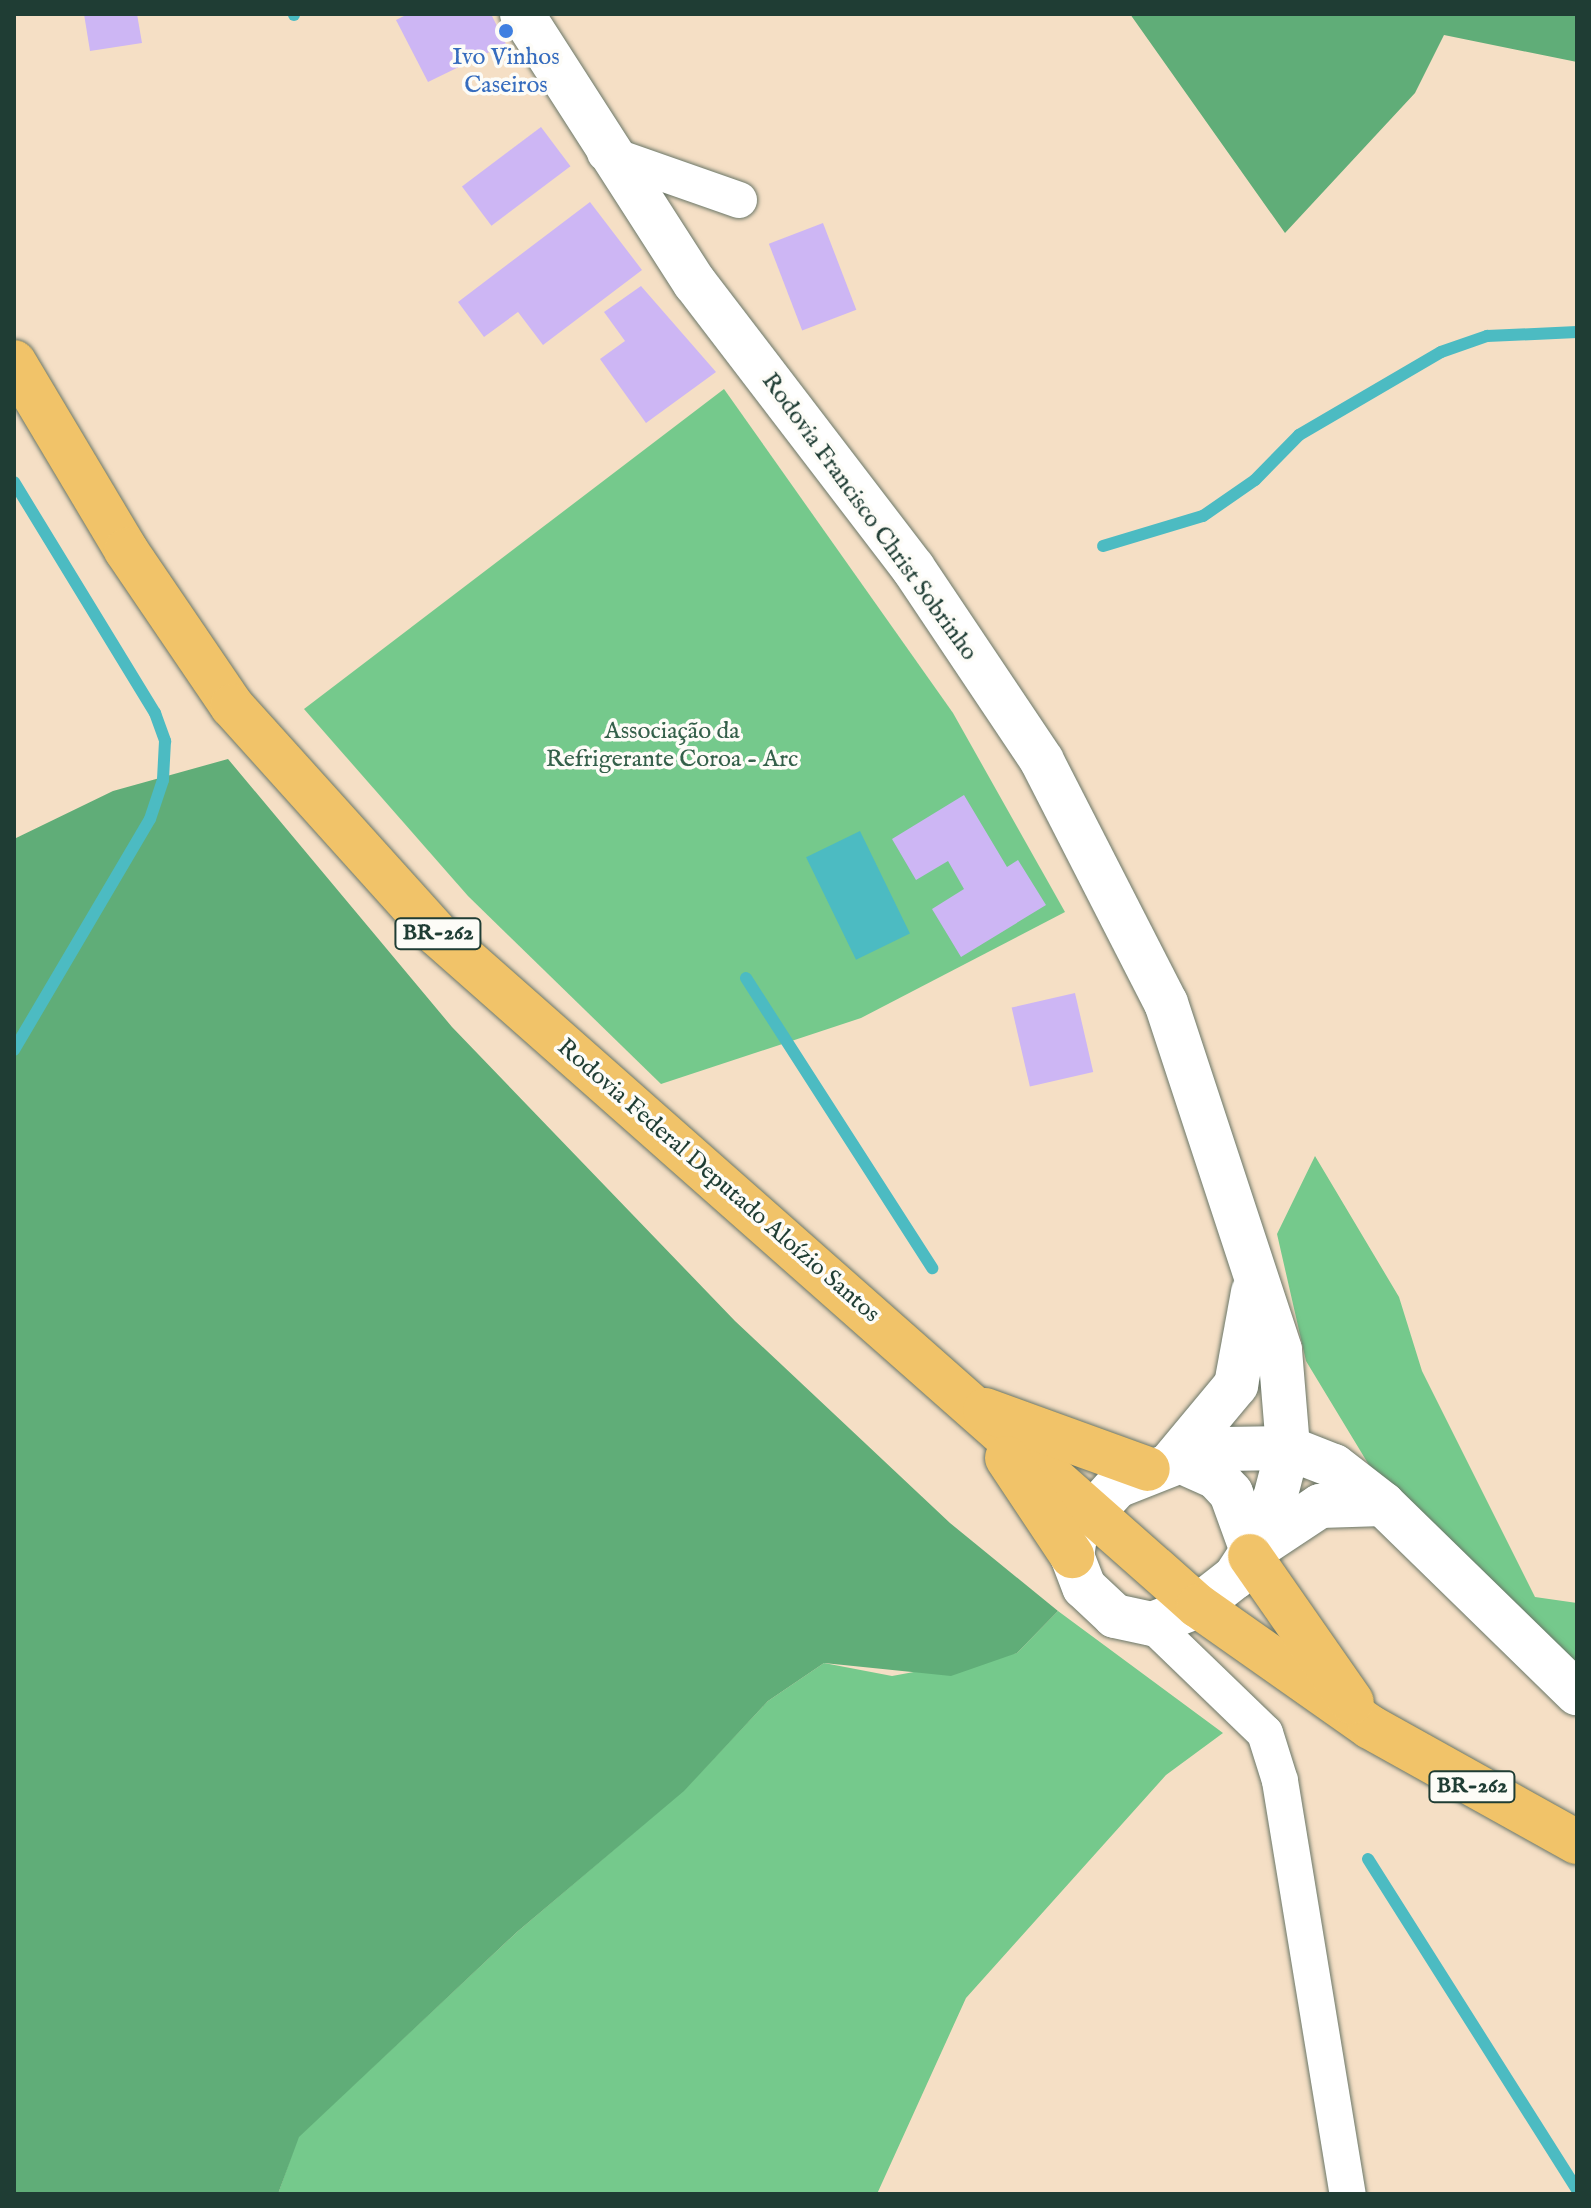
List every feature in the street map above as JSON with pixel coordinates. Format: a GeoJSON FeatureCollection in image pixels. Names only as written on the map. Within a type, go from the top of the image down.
{"type":"FeatureCollection","features":[{"type":"Feature","properties":{"kind":"highway","name":"Rodovia Federal Deputado Aloízio Santos"},"geometry":{"type":"LineString","coordinates":[[14,362],[126,550],[232,706],[437,934],[1089,1511],[1172,1617],[1577,1842]]}},
{"type":"Feature","properties":{"kind":"highway"},"geometry":{"type":"LineString","coordinates":[[979,1413],[1166,1464]]}},
{"type":"Feature","properties":{"kind":"highway"},"geometry":{"type":"LineString","coordinates":[[979,1413],[1072,1556]]}},
{"type":"Feature","properties":{"kind":"highway"},"geometry":{"type":"LineString","coordinates":[[1252,1549],[1370,1727]]}},
{"type":"Feature","properties":{"kind":"street","name":"Rodovia Francisco Christ Sobrinho"},"geometry":{"type":"LineString","coordinates":[[522,14],[605,153],[913,568],[1042,761],[1166,1003],[1280,1350],[1288,1448],[1252,1549]]}},
{"type":"Feature","properties":{"kind":"street"},"geometry":{"type":"LineString","coordinates":[[605,153],[739,200]]}},
{"type":"Feature","properties":{"kind":"street","name":"Rodovia Francisco Christ Sobrinho"},"geometry":{"type":"LineString","coordinates":[[1166,1464],[1236,1385],[1255,1269]]}},
{"type":"Feature","properties":{"kind":"street"},"geometry":{"type":"LineString","coordinates":[[1348,2194],[1280,1781],[1265,1733],[1172,1617],[1100,1606],[1072,1556],[1089,1511],[1166,1464],[1224,1449],[1288,1448],[1334,1466],[1383,1504],[1577,1693]]}},
{"type":"Feature","properties":{"kind":"street"},"geometry":{"type":"LineString","coordinates":[[1166,1464],[1216,1477],[1241,1507],[1252,1549]]}},
{"type":"Feature","properties":{"kind":"street"},"geometry":{"type":"LineString","coordinates":[[1172,1617],[1252,1549],[1320,1506],[1383,1504]]}},
{"type":"Feature","properties":{"kind":"green space"},"geometry":{"type":"Polygon","coordinates":[[[1130,14],[1577,14],[1577,62],[1444,35],[1415,93],[1285,233],[1130,14]]]}},
{"type":"Feature","properties":{"kind":"green space","name":"Associação da Refrigerante Coroa - Arc"},"geometry":{"type":"Polygon","coordinates":[[[724,389],[953,713],[1065,912],[861,1018],[661,1084],[468,896],[304,709],[724,389]]]}},
{"type":"Feature","properties":{"kind":"green space"},"geometry":{"type":"Polygon","coordinates":[[[228,759],[452,1027],[735,1321],[950,1523],[1058,1611],[1017,1653],[951,1676],[824,1663],[768,1701],[684,1791],[517,1932],[299,2137],[278,2194],[14,2194],[14,839],[113,791],[228,759]]]}},
{"type":"Feature","properties":{"kind":"green space"},"geometry":{"type":"Polygon","coordinates":[[[1315,1156],[1399,1297],[1422,1371],[1535,1597],[1577,1603],[1577,1680],[1398,1513],[1306,1361],[1277,1234],[1315,1156]]]}},
{"type":"Feature","properties":{"kind":"green space"},"geometry":{"type":"Polygon","coordinates":[[[1058,1611],[1223,1733],[1166,1775],[966,1998],[877,2194],[278,2194],[298,2137],[517,1932],[684,1790],[768,1701],[824,1663],[892,1676],[1017,1653],[1058,1611]]]}},
{"type":"Feature","properties":{"kind":"water"},"geometry":{"type":"Polygon","coordinates":[[[860,831],[910,933],[856,960],[806,857],[860,831]]]}},
{"type":"Feature","properties":{"kind":"building"},"geometry":{"type":"Polygon","coordinates":[[[84,14],[137,14],[142,43],[90,51],[84,14]]]}},
{"type":"Feature","properties":{"kind":"building"},"geometry":{"type":"Polygon","coordinates":[[[408,14],[491,14],[506,44],[428,82],[396,20],[408,14]]]}},
{"type":"Feature","properties":{"kind":"building"},"geometry":{"type":"Polygon","coordinates":[[[541,127],[570,166],[491,226],[462,187],[541,127]]]}},
{"type":"Feature","properties":{"kind":"building"},"geometry":{"type":"Polygon","coordinates":[[[590,202],[642,270],[543,345],[518,312],[484,337],[458,302],[590,202]]]}},
{"type":"Feature","properties":{"kind":"building"},"geometry":{"type":"Polygon","coordinates":[[[823,223],[856,310],[802,331],[769,244],[823,223]]]}},
{"type":"Feature","properties":{"kind":"building"},"geometry":{"type":"Polygon","coordinates":[[[641,286],[716,372],[646,423],[600,359],[625,341],[604,312],[641,286]]]}},
{"type":"Feature","properties":{"kind":"building"},"geometry":{"type":"Polygon","coordinates":[[[964,795],[1007,867],[1018,860],[1046,905],[961,957],[932,909],[964,889],[948,861],[916,880],[892,839],[964,795]]]}},
{"type":"Feature","properties":{"kind":"building"},"geometry":{"type":"Polygon","coordinates":[[[1075,993],[1093,1072],[1030,1087],[1012,1008],[1075,993]]]}},
{"type":"Feature","properties":{"kind":"waterway"},"geometry":{"type":"LineString","coordinates":[[1103,546],[1203,516],[1255,480],[1299,435],[1441,352],[1487,336],[1577,332]]}},
{"type":"Feature","properties":{"kind":"waterway"},"geometry":{"type":"LineString","coordinates":[[14,482],[155,713],[165,741],[163,780],[150,819],[14,1050]]}},
{"type":"Feature","properties":{"kind":"waterway"},"geometry":{"type":"LineString","coordinates":[[746,978],[932,1268]]}},
{"type":"Feature","properties":{"kind":"waterway"},"geometry":{"type":"LineString","coordinates":[[1368,1859],[1577,2190]]}},
{"type":"Feature","properties":{"kind":"place","name":"Ivo Vinhos Caseiros"},"geometry":{"type":"Point","coordinates":[506,31]}}]}
